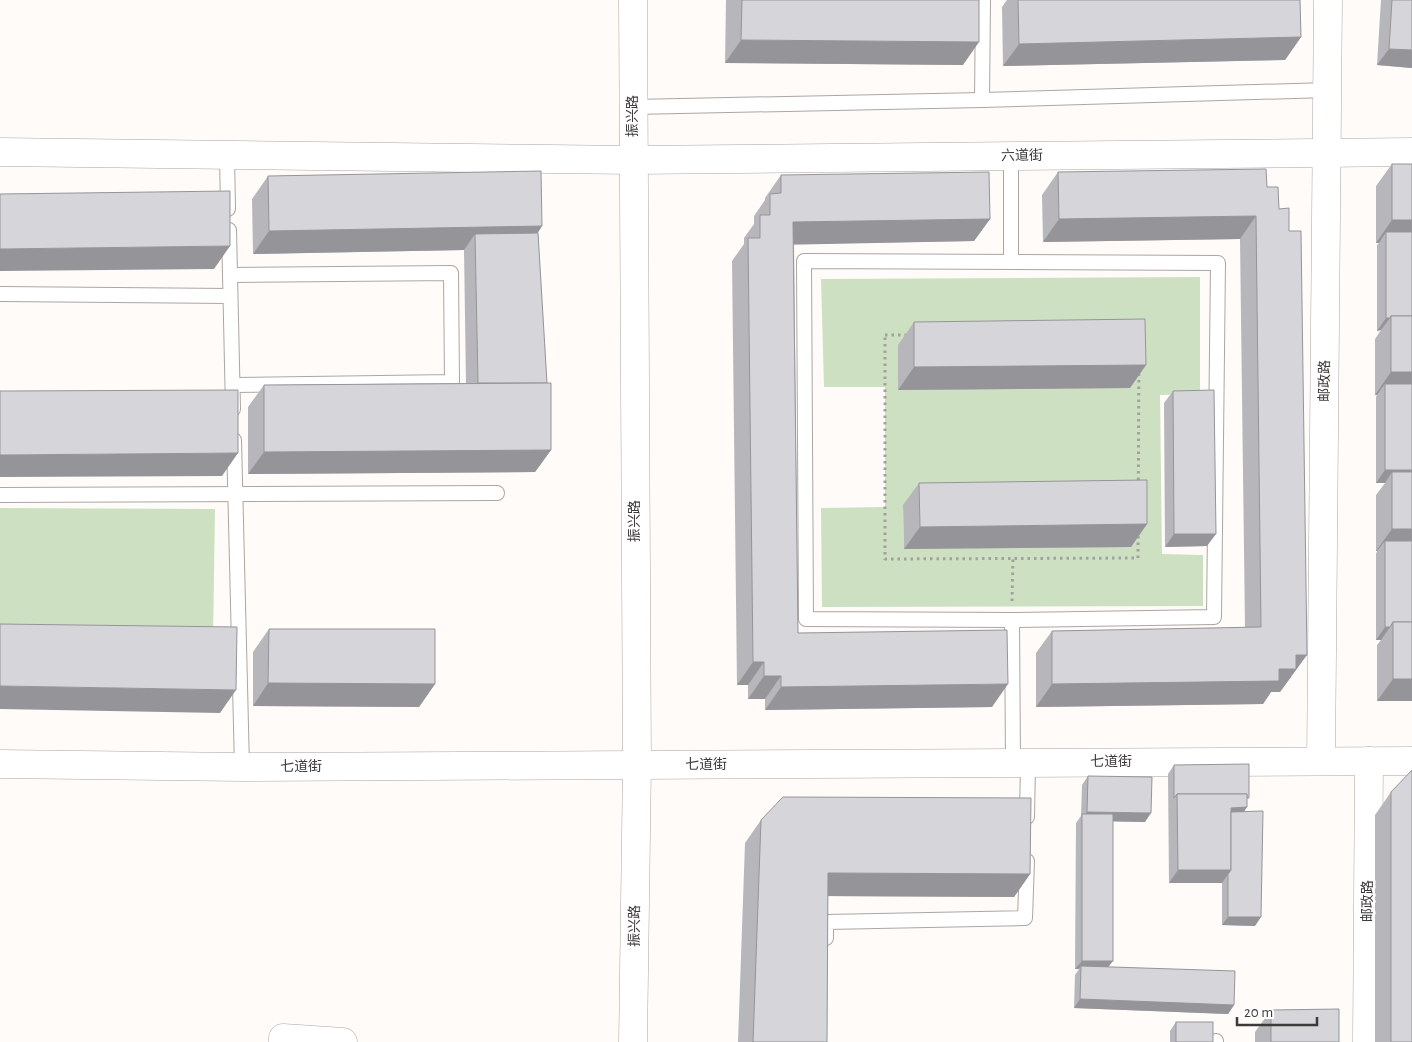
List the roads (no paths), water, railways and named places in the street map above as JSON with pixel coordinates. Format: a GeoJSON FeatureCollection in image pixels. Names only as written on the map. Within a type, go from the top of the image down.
{"type":"FeatureCollection","features":[{"type":"Feature","properties":{"kind":"street","name":"振兴路"},"geometry":{"type":"LineString","coordinates":[[633,0],[636,765],[633,1042]]}},
{"type":"Feature","properties":{"kind":"street","name":"邮政路"},"geometry":{"type":"LineString","coordinates":[[1321,761],[1328,0]]}},
{"type":"Feature","properties":{"kind":"street","name":"六道街"},"geometry":{"type":"LineString","coordinates":[[0,152],[633,160],[1412,152]]}},
{"type":"Feature","properties":{"kind":"street","name":"七道街"},"geometry":{"type":"LineString","coordinates":[[0,764],[242,767],[1412,760]]}},
{"type":"Feature","properties":{"kind":"street","name":"邮政路"},"geometry":{"type":"LineString","coordinates":[[1368,1042],[1369,761]]}},
{"type":"Feature","properties":{"kind":"street"},"geometry":{"type":"LineString","coordinates":[[283,1042],[282,1038],[344,1042]]}},
{"type":"Feature","properties":{"kind":"lane"},"geometry":{"type":"LineString","coordinates":[[982,100],[983,0]]}},
{"type":"Feature","properties":{"kind":"lane"},"geometry":{"type":"LineString","coordinates":[[633,107],[982,100],[1328,90]]}},
{"type":"Feature","properties":{"kind":"lane"},"geometry":{"type":"LineString","coordinates":[[227,154],[242,767]]}},
{"type":"Feature","properties":{"kind":"lane"},"geometry":{"type":"LineString","coordinates":[[1011,156],[1011,262]]}},
{"type":"Feature","properties":{"kind":"lane"},"geometry":{"type":"LineString","coordinates":[[804,261],[1218,263],[1214,616],[1012,620],[806,619],[804,261]]}},
{"type":"Feature","properties":{"kind":"lane"},"geometry":{"type":"LineString","coordinates":[[230,275],[451,273],[452,382],[233,384]]}},
{"type":"Feature","properties":{"kind":"lane"},"geometry":{"type":"LineString","coordinates":[[0,294],[230,296]]}},
{"type":"Feature","properties":{"kind":"lane"},"geometry":{"type":"LineString","coordinates":[[0,495],[496,493]]}},
{"type":"Feature","properties":{"kind":"lane"},"geometry":{"type":"LineString","coordinates":[[1012,620],[1027,831]]}},
{"type":"Feature","properties":{"kind":"lane"},"geometry":{"type":"LineString","coordinates":[[826,949],[826,922],[1026,918],[1027,850]]}}]}
